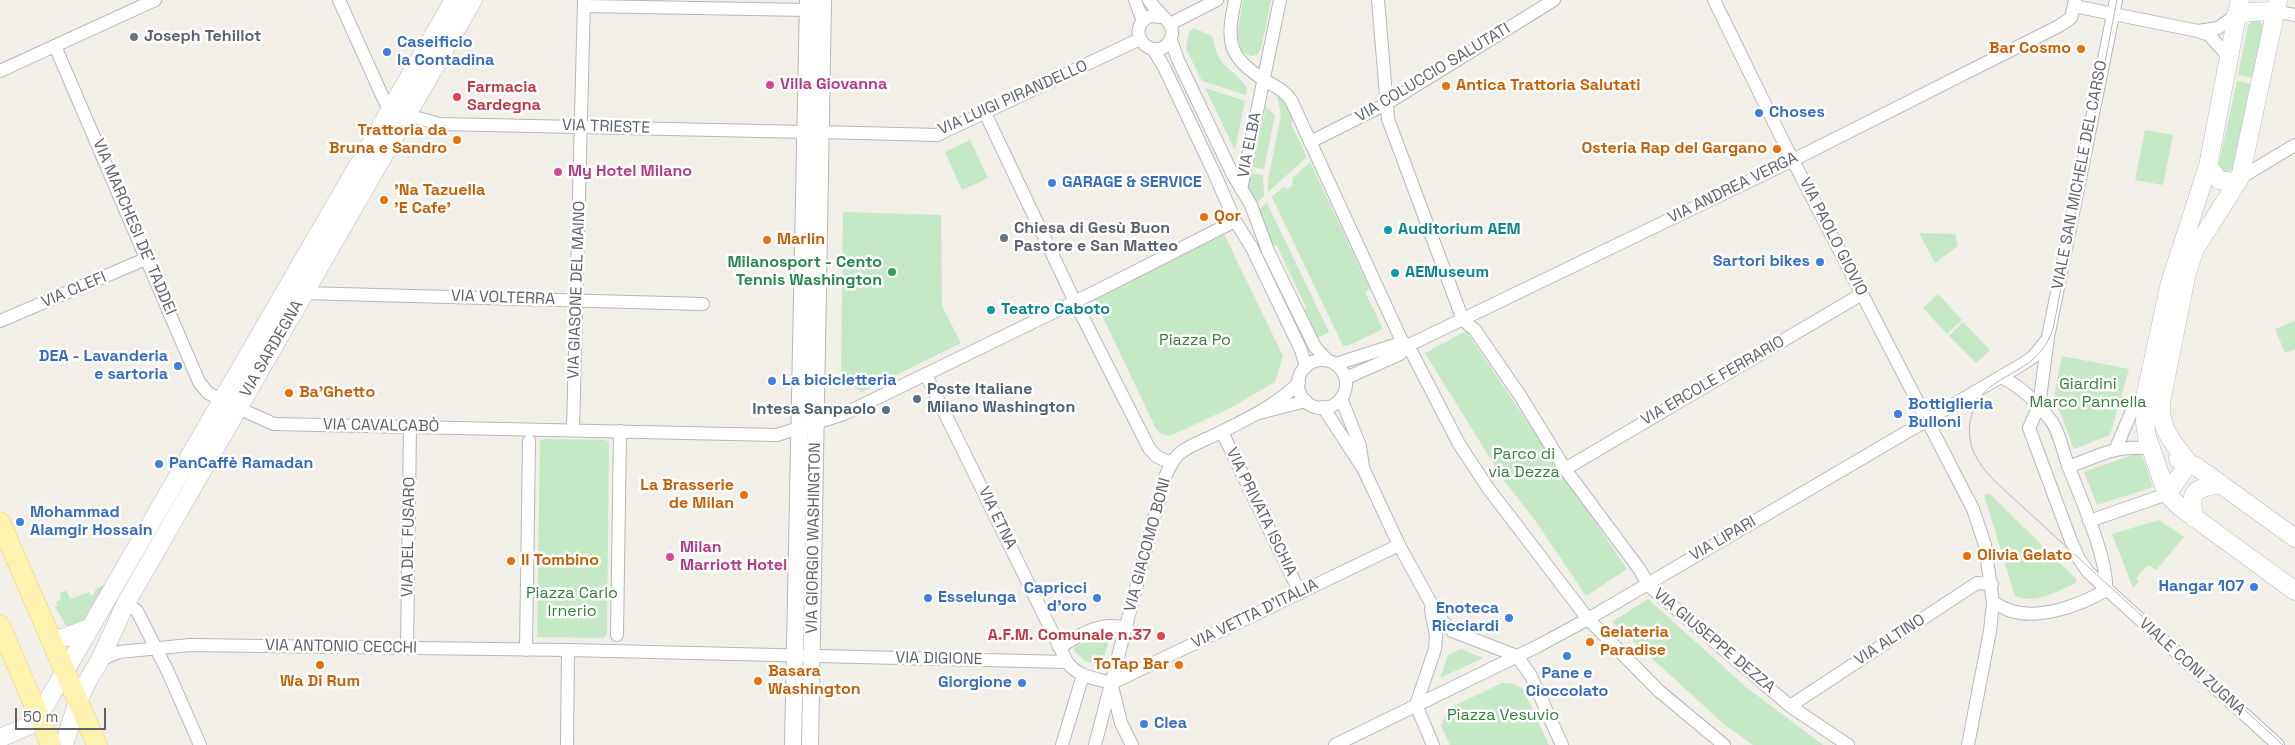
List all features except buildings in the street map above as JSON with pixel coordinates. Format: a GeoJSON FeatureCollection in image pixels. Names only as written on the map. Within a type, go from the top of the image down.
{"type":"FeatureCollection","features":[{"type":"Feature","properties":{"kind":"main road","name":"VIA SARDEGNA"},"geometry":{"type":"LineString","coordinates":[[400,111],[454,0]]}},
{"type":"Feature","properties":{"kind":"main road","name":"VIA SARDEGNA"},"geometry":{"type":"LineString","coordinates":[[64,745],[78,700],[100,660],[126,603],[238,408],[296,291],[400,111],[473,0]]}},
{"type":"Feature","properties":{"kind":"main road"},"geometry":{"type":"LineString","coordinates":[[2189,463],[2168,437],[2162,419],[2161,402],[2187,272],[2195,249],[2240,178],[2276,5],[2249,12],[2238,8],[2208,166],[2172,276],[2146,393],[2144,423],[2168,494],[2194,518],[2295,591]]}},
{"type":"Feature","properties":{"kind":"main road"},"geometry":{"type":"LineString","coordinates":[[2208,166],[2219,180],[2232,182],[2240,178]]}},
{"type":"Feature","properties":{"kind":"main road","name":"VIA SARDEGNA"},"geometry":{"type":"LineString","coordinates":[[39,716],[222,400],[296,291]]}},
{"type":"Feature","properties":{"kind":"main road"},"geometry":{"type":"LineString","coordinates":[[222,400],[238,408]]}},
{"type":"Feature","properties":{"kind":"main road"},"geometry":{"type":"LineString","coordinates":[[2152,449],[2189,463],[2295,538]]}},
{"type":"Feature","properties":{"kind":"main road"},"geometry":{"type":"LineString","coordinates":[[2168,494],[2189,463]]}},
{"type":"Feature","properties":{"kind":"main road"},"geometry":{"type":"LineString","coordinates":[[2194,518],[2191,502],[2193,495],[2201,488],[2221,484]]}},
{"type":"Feature","properties":{"kind":"main road"},"geometry":{"type":"LineString","coordinates":[[0,522],[97,745]]}},
{"type":"Feature","properties":{"kind":"main road"},"geometry":{"type":"LineString","coordinates":[[110,594],[126,603]]}},
{"type":"Feature","properties":{"kind":"main road"},"geometry":{"type":"LineString","coordinates":[[0,626],[51,745]]}},
{"type":"Feature","properties":{"kind":"main road"},"geometry":{"type":"LineString","coordinates":[[52,639],[66,637],[89,628]]}},
{"type":"Feature","properties":{"kind":"main road"},"geometry":{"type":"LineString","coordinates":[[0,738],[28,726],[39,716]]}},
{"type":"Feature","properties":{"kind":"street"},"geometry":{"type":"LineString","coordinates":[[0,71],[156,0]]}},
{"type":"Feature","properties":{"kind":"street"},"geometry":{"type":"LineString","coordinates":[[339,0],[385,102],[400,111]]}},
{"type":"Feature","properties":{"kind":"street"},"geometry":{"type":"LineString","coordinates":[[1135,0],[1143,21]]}},
{"type":"Feature","properties":{"kind":"street"},"geometry":{"type":"LineString","coordinates":[[1149,0],[1166,20],[1172,32],[1171,40],[1162,48],[1153,49],[1146,46],[1140,39],[1139,28],[1143,21],[1154,15],[1166,20],[1217,0]]}},
{"type":"Feature","properties":{"kind":"street"},"geometry":{"type":"LineString","coordinates":[[1235,0],[1230,28],[1232,50],[1242,63],[1263,79],[1277,86],[1288,96],[1405,347],[1412,354],[1459,444],[1488,488],[1588,619],[1659,691],[1724,745]]}},
{"type":"Feature","properties":{"kind":"street","name":"VIA ELBA"},"geometry":{"type":"LineString","coordinates":[[1241,188],[1280,0]]}},
{"type":"Feature","properties":{"kind":"street"},"geometry":{"type":"LineString","coordinates":[[1378,0],[1388,119],[1463,320]]}},
{"type":"Feature","properties":{"kind":"street","name":"VIA COLUCCIO SALUTATI"},"geometry":{"type":"LineString","coordinates":[[1310,142],[1386,104],[1554,0]]}},
{"type":"Feature","properties":{"kind":"street","name":"VIA PAOLO GIOVIO"},"geometry":{"type":"LineString","coordinates":[[1714,0],[1793,160],[1973,508],[1985,545],[1992,584],[1993,603],[1990,631],[1968,745]]}},
{"type":"Feature","properties":{"kind":"street","name":"VIALE SAN MICHELE DEL CARSO"},"geometry":{"type":"LineString","coordinates":[[2038,406],[2048,337],[2116,0]]}},
{"type":"Feature","properties":{"kind":"street"},"geometry":{"type":"LineString","coordinates":[[584,3],[816,5]]}},
{"type":"Feature","properties":{"kind":"street","name":"VIA GIASONE DEL MAINO"},"geometry":{"type":"LineString","coordinates":[[573,430],[584,3]]}},
{"type":"Feature","properties":{"kind":"street"},"geometry":{"type":"LineString","coordinates":[[2074,3],[2113,14],[2198,31],[2209,35],[2228,56]]}},
{"type":"Feature","properties":{"kind":"street","name":"VIA ANDREA VERGA"},"geometry":{"type":"LineString","coordinates":[[1405,347],[1793,160],[2059,26],[2071,18],[2074,3]]}},
{"type":"Feature","properties":{"kind":"street","name":"VIA GIORGIO WASHINGTON"},"geometry":{"type":"LineString","coordinates":[[793,745],[800,428],[813,132],[816,5]]}},
{"type":"Feature","properties":{"kind":"street"},"geometry":{"type":"LineString","coordinates":[[2276,5],[2295,15]]}},
{"type":"Feature","properties":{"kind":"street"},"geometry":{"type":"LineString","coordinates":[[2198,31],[2218,28],[2238,8]]}},
{"type":"Feature","properties":{"kind":"street","name":"VIA LUIGI PIRANDELLO"},"geometry":{"type":"LineString","coordinates":[[813,132],[937,135],[1140,39]]}},
{"type":"Feature","properties":{"kind":"street","name":"VIA ELBA"},"geometry":{"type":"LineString","coordinates":[[1171,40],[1178,60],[1241,188]]}},
{"type":"Feature","properties":{"kind":"street","name":"VIA MARCHESI DE' TADDEI"},"geometry":{"type":"LineString","coordinates":[[55,46],[148,258],[199,382],[208,393],[222,400]]}},
{"type":"Feature","properties":{"kind":"street","name":"VIA ELBA"},"geometry":{"type":"LineString","coordinates":[[1153,49],[1164,67],[1235,221]]}},
{"type":"Feature","properties":{"kind":"street","name":"VIA TRIESTE"},"geometry":{"type":"LineString","coordinates":[[400,111],[440,124],[813,132]]}},
{"type":"Feature","properties":{"kind":"street"},"geometry":{"type":"LineString","coordinates":[[986,113],[1075,302],[1149,448],[1156,456],[1171,463],[1179,454],[1257,414],[1291,391],[1299,382]]}},
{"type":"Feature","properties":{"kind":"street","name":"VIA GIORGIO WASHINGTON"},"geometry":{"type":"LineString","coordinates":[[810,745],[816,423],[813,132]]}},
{"type":"Feature","properties":{"kind":"street"},"geometry":{"type":"LineString","coordinates":[[2240,178],[2295,145]]}},
{"type":"Feature","properties":{"kind":"street"},"geometry":{"type":"LineString","coordinates":[[1241,188],[1252,208],[1268,251],[1315,347],[1332,362],[1346,378],[1345,390],[1341,398],[1334,404],[1323,407],[1314,406],[1306,401],[1300,392],[1299,382],[1306,366],[1315,361],[1332,362],[1395,345],[1405,347]]}},
{"type":"Feature","properties":{"kind":"street"},"geometry":{"type":"LineString","coordinates":[[795,656],[526,650],[528,435],[573,430],[777,435],[844,414],[1075,302],[1235,221],[1251,246],[1301,350],[1306,366]]}},
{"type":"Feature","properties":{"kind":"street","name":"VIA CLEFI"},"geometry":{"type":"LineString","coordinates":[[0,321],[148,258]]}},
{"type":"Feature","properties":{"kind":"street","name":"VIA VOLTERRA"},"geometry":{"type":"LineString","coordinates":[[296,291],[703,304]]}},
{"type":"Feature","properties":{"kind":"street","name":"VIA ERCOLE FERRARIO"},"geometry":{"type":"LineString","coordinates":[[1565,469],[1862,294]]}},
{"type":"Feature","properties":{"kind":"street","name":"VIA GIUSEPPE DEZZA"},"geometry":{"type":"LineString","coordinates":[[1463,320],[1475,330],[1521,397],[1565,469],[1640,570],[1647,584],[1790,706],[1848,745]]}},
{"type":"Feature","properties":{"kind":"street","name":"VIA LIPARI"},"geometry":{"type":"LineString","coordinates":[[1518,656],[1588,619],[2001,377],[2033,357],[2045,344],[2048,337]]}},
{"type":"Feature","properties":{"kind":"street"},"geometry":{"type":"LineString","coordinates":[[1346,378],[1400,354],[1405,347]]}},
{"type":"Feature","properties":{"kind":"street","name":"VIA ETNA"},"geometry":{"type":"LineString","coordinates":[[926,375],[1067,662]]}},
{"type":"Feature","properties":{"kind":"street"},"geometry":{"type":"LineString","coordinates":[[1993,603],[2011,611],[2027,614],[2065,609],[2091,599],[2106,590],[2106,573],[2053,424],[2018,386],[2001,377]]}},
{"type":"Feature","properties":{"kind":"street"},"geometry":{"type":"LineString","coordinates":[[2116,448],[2134,406],[2146,393]]}},
{"type":"Feature","properties":{"kind":"street"},"geometry":{"type":"LineString","coordinates":[[1341,398],[1360,446],[1364,470]]}},
{"type":"Feature","properties":{"kind":"street"},"geometry":{"type":"LineString","coordinates":[[1257,414],[1306,401]]}},
{"type":"Feature","properties":{"kind":"street","name":"VIALE CONI ZUGNA"},"geometry":{"type":"LineString","coordinates":[[2038,406],[2030,428],[2079,560],[2106,590],[2278,745]]}},
{"type":"Feature","properties":{"kind":"street"},"geometry":{"type":"LineString","coordinates":[[1323,407],[1364,470],[1430,605],[1452,631],[1518,656],[1531,676],[1562,745]]}},
{"type":"Feature","properties":{"kind":"street","name":"VIA CAVALCABÒ"},"geometry":{"type":"LineString","coordinates":[[238,408],[270,424],[410,427],[528,435]]}},
{"type":"Feature","properties":{"kind":"street","name":"VIA DEL FUSARO"},"geometry":{"type":"LineString","coordinates":[[407,648],[410,427]]}},
{"type":"Feature","properties":{"kind":"street"},"geometry":{"type":"LineString","coordinates":[[617,635],[620,431]]}},
{"type":"Feature","properties":{"kind":"street","name":"VIA PRIVATA ISCHIA"},"geometry":{"type":"LineString","coordinates":[[1222,432],[1300,593]]}},
{"type":"Feature","properties":{"kind":"street"},"geometry":{"type":"LineString","coordinates":[[2068,467],[2116,448],[2152,449]]}},
{"type":"Feature","properties":{"kind":"street","name":"VIA GIACOMO BONI"},"geometry":{"type":"LineString","coordinates":[[1095,745],[1165,477],[1171,463]]}},
{"type":"Feature","properties":{"kind":"street"},"geometry":{"type":"LineString","coordinates":[[2089,521],[2168,494]]}},
{"type":"Feature","properties":{"kind":"street","name":"VIA VETTA D'ITALIA"},"geometry":{"type":"LineString","coordinates":[[1112,682],[1399,545]]}},
{"type":"Feature","properties":{"kind":"street","name":"VIA ALTINO"},"geometry":{"type":"LineString","coordinates":[[1790,706],[1973,584],[1992,584]]}},
{"type":"Feature","properties":{"kind":"street"},"geometry":{"type":"LineString","coordinates":[[126,603],[137,611],[200,745]]}},
{"type":"Feature","properties":{"kind":"street"},"geometry":{"type":"LineString","coordinates":[[1430,605],[1436,636],[1435,649],[1416,705],[1433,745]]}},
{"type":"Feature","properties":{"kind":"street"},"geometry":{"type":"LineString","coordinates":[[1990,631],[2002,617],[2011,611]]}},
{"type":"Feature","properties":{"kind":"street","name":"VIA GIACOMO BONI"},"geometry":{"type":"LineString","coordinates":[[1059,647],[1101,625],[1126,628]]}},
{"type":"Feature","properties":{"kind":"street"},"geometry":{"type":"LineString","coordinates":[[1435,649],[1447,641],[1463,636]]}},
{"type":"Feature","properties":{"kind":"street","name":"VIA ANTONIO CECCHI"},"geometry":{"type":"LineString","coordinates":[[100,660],[119,652],[138,652],[156,648],[190,645],[526,650]]}},
{"type":"Feature","properties":{"kind":"street"},"geometry":{"type":"LineString","coordinates":[[567,745],[568,650]]}},
{"type":"Feature","properties":{"kind":"street","name":"VIA GIORGIO WASHINGTON"},"geometry":{"type":"LineString","coordinates":[[795,656],[811,657]]}},
{"type":"Feature","properties":{"kind":"street"},"geometry":{"type":"LineString","coordinates":[[1335,745],[1518,656]]}},
{"type":"Feature","properties":{"kind":"street","name":"VIA DIGIONE"},"geometry":{"type":"LineString","coordinates":[[811,657],[1067,662]]}},
{"type":"Feature","properties":{"kind":"street"},"geometry":{"type":"LineString","coordinates":[[1067,662],[1073,670],[1083,675],[1112,682]]}},
{"type":"Feature","properties":{"kind":"street"},"geometry":{"type":"LineString","coordinates":[[1062,745],[1083,675]]}},
{"type":"Feature","properties":{"kind":"street","name":"VIA GIACOMO BONI"},"geometry":{"type":"LineString","coordinates":[[1112,682],[1121,723],[1132,745]]}},
{"type":"Feature","properties":{"kind":"green space"},"geometry":{"type":"Polygon","coordinates":[[[1243,0],[1271,0],[1261,49],[1257,55],[1252,56],[1242,52],[1237,36],[1243,0]]]}},
{"type":"Feature","properties":{"kind":"green space"},"geometry":{"type":"Polygon","coordinates":[[[2254,20],[2261,22],[2263,29],[2253,78],[2238,75],[2248,25],[2254,20]]]}},
{"type":"Feature","properties":{"kind":"green space"},"geometry":{"type":"Polygon","coordinates":[[[1194,28],[1212,36],[1218,56],[1247,88],[1246,95],[1202,81],[1186,49],[1189,32],[1194,28]]]}},
{"type":"Feature","properties":{"kind":"green space"},"geometry":{"type":"Polygon","coordinates":[[[2237,81],[2252,84],[2234,169],[2225,173],[2220,168],[2219,163],[2237,81]]]}},
{"type":"Feature","properties":{"kind":"green space"},"geometry":{"type":"Polygon","coordinates":[[[1205,88],[1245,101],[1235,150],[1205,88]]]}},
{"type":"Feature","properties":{"kind":"green space"},"geometry":{"type":"Polygon","coordinates":[[[1277,96],[1284,101],[1293,118],[1291,124],[1307,157],[1268,192],[1268,180],[1281,115],[1277,96]]]}},
{"type":"Feature","properties":{"kind":"green space"},"geometry":{"type":"Polygon","coordinates":[[[1266,107],[1275,115],[1264,169],[1249,167],[1250,162],[1255,159],[1266,107]]]}},
{"type":"Feature","properties":{"kind":"green space"},"geometry":{"type":"Polygon","coordinates":[[[2145,130],[2173,135],[2163,185],[2135,180],[2145,130]]]}},
{"type":"Feature","properties":{"kind":"green space"},"geometry":{"type":"Polygon","coordinates":[[[970,140],[988,178],[962,190],[945,152],[970,140]]]}},
{"type":"Feature","properties":{"kind":"green space"},"geometry":{"type":"Polygon","coordinates":[[[1310,162],[1370,289],[1365,292],[1383,329],[1349,345],[1343,346],[1272,197],[1283,187],[1287,189],[1292,186],[1293,178],[1310,162]]]}},
{"type":"Feature","properties":{"kind":"green space"},"geometry":{"type":"Polygon","coordinates":[[[1248,173],[1263,175],[1264,196],[1256,204],[1247,187],[1248,173]]]}},
{"type":"Feature","properties":{"kind":"green space"},"geometry":{"type":"Polygon","coordinates":[[[1267,203],[1329,332],[1317,338],[1304,313],[1306,307],[1277,246],[1271,244],[1258,210],[1267,203]]]}},
{"type":"Feature","properties":{"kind":"green space","name":"Milanosport - Cento Tennis Washington"},"geometry":{"type":"Polygon","coordinates":[[[843,212],[941,215],[942,306],[961,343],[862,392],[841,378],[843,212]]]}},
{"type":"Feature","properties":{"kind":"green space","name":"Piazza Po"},"geometry":{"type":"Polygon","coordinates":[[[1223,232],[1283,356],[1275,382],[1232,407],[1170,436],[1162,434],[1156,429],[1093,296],[1223,232]]]}},
{"type":"Feature","properties":{"kind":"green space"},"geometry":{"type":"Polygon","coordinates":[[[1919,233],[1955,234],[1958,246],[1935,263],[1919,233]]]}},
{"type":"Feature","properties":{"kind":"green space"},"geometry":{"type":"Polygon","coordinates":[[[1938,294],[1962,320],[1947,334],[1923,308],[1938,294]]]}},
{"type":"Feature","properties":{"kind":"green space"},"geometry":{"type":"Polygon","coordinates":[[[2295,321],[2295,349],[2285,353],[2275,329],[2295,321]]]}},
{"type":"Feature","properties":{"kind":"green space"},"geometry":{"type":"Polygon","coordinates":[[[1963,322],[1990,350],[1976,363],[1949,336],[1963,322]]]}},
{"type":"Feature","properties":{"kind":"green space","name":"Parco di via Dezza"},"geometry":{"type":"Polygon","coordinates":[[[1466,331],[1627,569],[1586,596],[1537,523],[1503,479],[1425,353],[1466,331]]]}},
{"type":"Feature","properties":{"kind":"green space","name":"Giardini Marco Pannella"},"geometry":{"type":"Polygon","coordinates":[[[2062,356],[2129,369],[2110,435],[2074,449],[2054,397],[2062,356]]]}},
{"type":"Feature","properties":{"kind":"green space","name":"Piazza Carlo Irnerio"},"geometry":{"type":"Polygon","coordinates":[[[544,439],[606,440],[609,443],[607,634],[604,638],[537,637],[540,441],[544,439]]]}},
{"type":"Feature","properties":{"kind":"green space"},"geometry":{"type":"Polygon","coordinates":[[[2141,452],[2153,487],[2097,505],[2084,472],[2141,452]]]}},
{"type":"Feature","properties":{"kind":"green space"},"geometry":{"type":"Polygon","coordinates":[[[1990,494],[2076,579],[2076,583],[2039,598],[2031,599],[2015,596],[1984,495],[1990,494]]]}},
{"type":"Feature","properties":{"kind":"green space"},"geometry":{"type":"Polygon","coordinates":[[[2159,520],[2184,537],[2156,570],[2148,565],[2136,578],[2139,581],[2133,588],[2112,534],[2159,520]]]}},
{"type":"Feature","properties":{"kind":"green space"},"geometry":{"type":"Polygon","coordinates":[[[109,582],[85,619],[69,630],[55,607],[58,606],[56,602],[61,600],[60,593],[66,590],[70,599],[90,592],[90,596],[93,595],[96,589],[109,582]]]}},
{"type":"Feature","properties":{"kind":"green space"},"geometry":{"type":"Polygon","coordinates":[[[1648,599],[1747,688],[1823,745],[1753,745],[1725,725],[1612,622],[1648,599]]]}},
{"type":"Feature","properties":{"kind":"green space"},"geometry":{"type":"Polygon","coordinates":[[[1106,632],[1111,635],[1101,665],[1085,661],[1074,651],[1075,647],[1106,632]]]}},
{"type":"Feature","properties":{"kind":"green space"},"geometry":{"type":"Polygon","coordinates":[[[1461,649],[1483,658],[1440,678],[1448,655],[1461,649]]]}},
{"type":"Feature","properties":{"kind":"green space","name":"Piazza Vesuvio"},"geometry":{"type":"Polygon","coordinates":[[[1502,683],[1514,684],[1523,689],[1549,745],[1450,745],[1441,726],[1448,709],[1502,683]]]}},
{"type":"Feature","properties":{"kind":"tram line"},"geometry":{"type":"LineString","coordinates":[[2117,0],[2053,329],[2036,357],[1993,385],[1978,400],[1970,420],[1970,440],[1973,451],[1981,465],[1998,484],[2283,745]]}},
{"type":"Feature","properties":{"kind":"place","name":"Joseph Tehillot"},"geometry":{"type":"Point","coordinates":[134,37]}},
{"type":"Feature","properties":{"kind":"place","name":"Bar Cosmo"},"geometry":{"type":"Point","coordinates":[2081,49]}},
{"type":"Feature","properties":{"kind":"place","name":"Caseificio la Contadina"},"geometry":{"type":"Point","coordinates":[387,52]}},
{"type":"Feature","properties":{"kind":"place","name":"Villa Giovanna"},"geometry":{"type":"Point","coordinates":[770,85]}},
{"type":"Feature","properties":{"kind":"place","name":"Antica Trattoria Salutati"},"geometry":{"type":"Point","coordinates":[1446,86]}},
{"type":"Feature","properties":{"kind":"place","name":"Farmacia Sardegna"},"geometry":{"type":"Point","coordinates":[457,97]}},
{"type":"Feature","properties":{"kind":"place","name":"Choses"},"geometry":{"type":"Point","coordinates":[1759,113]}},
{"type":"Feature","properties":{"kind":"place","name":"Trattoria da Bruna e Sandro"},"geometry":{"type":"Point","coordinates":[457,140]}},
{"type":"Feature","properties":{"kind":"place","name":"Osteria Rap del Gargano"},"geometry":{"type":"Point","coordinates":[1777,149]}},
{"type":"Feature","properties":{"kind":"place","name":"My Hotel Milano"},"geometry":{"type":"Point","coordinates":[558,172]}},
{"type":"Feature","properties":{"kind":"place","name":"GARAGE & SERVICE"},"geometry":{"type":"Point","coordinates":[1052,183]}},
{"type":"Feature","properties":{"kind":"place","name":"'Na Tazuella 'E Cafe'"},"geometry":{"type":"Point","coordinates":[384,200]}},
{"type":"Feature","properties":{"kind":"place","name":"Qor"},"geometry":{"type":"Point","coordinates":[1204,217]}},
{"type":"Feature","properties":{"kind":"place","name":"Auditorium AEM"},"geometry":{"type":"Point","coordinates":[1388,230]}},
{"type":"Feature","properties":{"kind":"place","name":"Chiesa di Gesù Buon Pastore e San Matteo"},"geometry":{"type":"Point","coordinates":[1004,238]}},
{"type":"Feature","properties":{"kind":"place","name":"Marlin"},"geometry":{"type":"Point","coordinates":[767,240]}},
{"type":"Feature","properties":{"kind":"place","name":"Sartori bikes"},"geometry":{"type":"Point","coordinates":[1820,262]}},
{"type":"Feature","properties":{"kind":"place","name":"Milanosport - Cento Tennis Washington"},"geometry":{"type":"Point","coordinates":[892,272]}},
{"type":"Feature","properties":{"kind":"place","name":"AEMuseum"},"geometry":{"type":"Point","coordinates":[1395,273]}},
{"type":"Feature","properties":{"kind":"place","name":"Teatro Caboto"},"geometry":{"type":"Point","coordinates":[991,310]}},
{"type":"Feature","properties":{"kind":"place","name":"DEA - Lavanderia e sartoria"},"geometry":{"type":"Point","coordinates":[178,366]}},
{"type":"Feature","properties":{"kind":"place","name":"La bicicletteria"},"geometry":{"type":"Point","coordinates":[772,381]}},
{"type":"Feature","properties":{"kind":"place","name":"Ba'Ghetto"},"geometry":{"type":"Point","coordinates":[289,393]}},
{"type":"Feature","properties":{"kind":"place","name":"Poste Italiane Milano Washington"},"geometry":{"type":"Point","coordinates":[917,399]}},
{"type":"Feature","properties":{"kind":"place","name":"Intesa Sanpaolo"},"geometry":{"type":"Point","coordinates":[886,410]}},
{"type":"Feature","properties":{"kind":"place","name":"Bottiglieria Bulloni"},"geometry":{"type":"Point","coordinates":[1898,414]}},
{"type":"Feature","properties":{"kind":"place","name":"PanCaffè Ramadan"},"geometry":{"type":"Point","coordinates":[159,464]}},
{"type":"Feature","properties":{"kind":"place","name":"La Brasserie de Milan"},"geometry":{"type":"Point","coordinates":[744,495]}},
{"type":"Feature","properties":{"kind":"place","name":"Mohammad Alamgir Hossain"},"geometry":{"type":"Point","coordinates":[20,522]}},
{"type":"Feature","properties":{"kind":"place","name":"Olivia Gelato"},"geometry":{"type":"Point","coordinates":[1967,556]}},
{"type":"Feature","properties":{"kind":"place","name":"Milan Marriott Hotel"},"geometry":{"type":"Point","coordinates":[670,557]}},
{"type":"Feature","properties":{"kind":"place","name":"Il Tombino"},"geometry":{"type":"Point","coordinates":[511,561]}},
{"type":"Feature","properties":{"kind":"place","name":"Hangar 107"},"geometry":{"type":"Point","coordinates":[2254,587]}},
{"type":"Feature","properties":{"kind":"place","name":"Esselunga"},"geometry":{"type":"Point","coordinates":[928,598]}},
{"type":"Feature","properties":{"kind":"place","name":"Capricci d'oro"},"geometry":{"type":"Point","coordinates":[1097,598]}},
{"type":"Feature","properties":{"kind":"place","name":"Enoteca Ricciardi"},"geometry":{"type":"Point","coordinates":[1509,618]}},
{"type":"Feature","properties":{"kind":"place","name":"A.F.M. Comunale n.37"},"geometry":{"type":"Point","coordinates":[1161,636]}},
{"type":"Feature","properties":{"kind":"place","name":"Gelateria Paradise"},"geometry":{"type":"Point","coordinates":[1590,642]}},
{"type":"Feature","properties":{"kind":"place","name":"Pane e Cioccolato"},"geometry":{"type":"Point","coordinates":[1567,656]}},
{"type":"Feature","properties":{"kind":"place","name":"Wa Di Rum"},"geometry":{"type":"Point","coordinates":[320,665]}},
{"type":"Feature","properties":{"kind":"place","name":"ToTap Bar"},"geometry":{"type":"Point","coordinates":[1179,665]}},
{"type":"Feature","properties":{"kind":"place","name":"Basara Washington"},"geometry":{"type":"Point","coordinates":[758,681]}},
{"type":"Feature","properties":{"kind":"place","name":"Giorgione"},"geometry":{"type":"Point","coordinates":[1022,683]}},
{"type":"Feature","properties":{"kind":"place","name":"Clea"},"geometry":{"type":"Point","coordinates":[1144,724]}}]}
